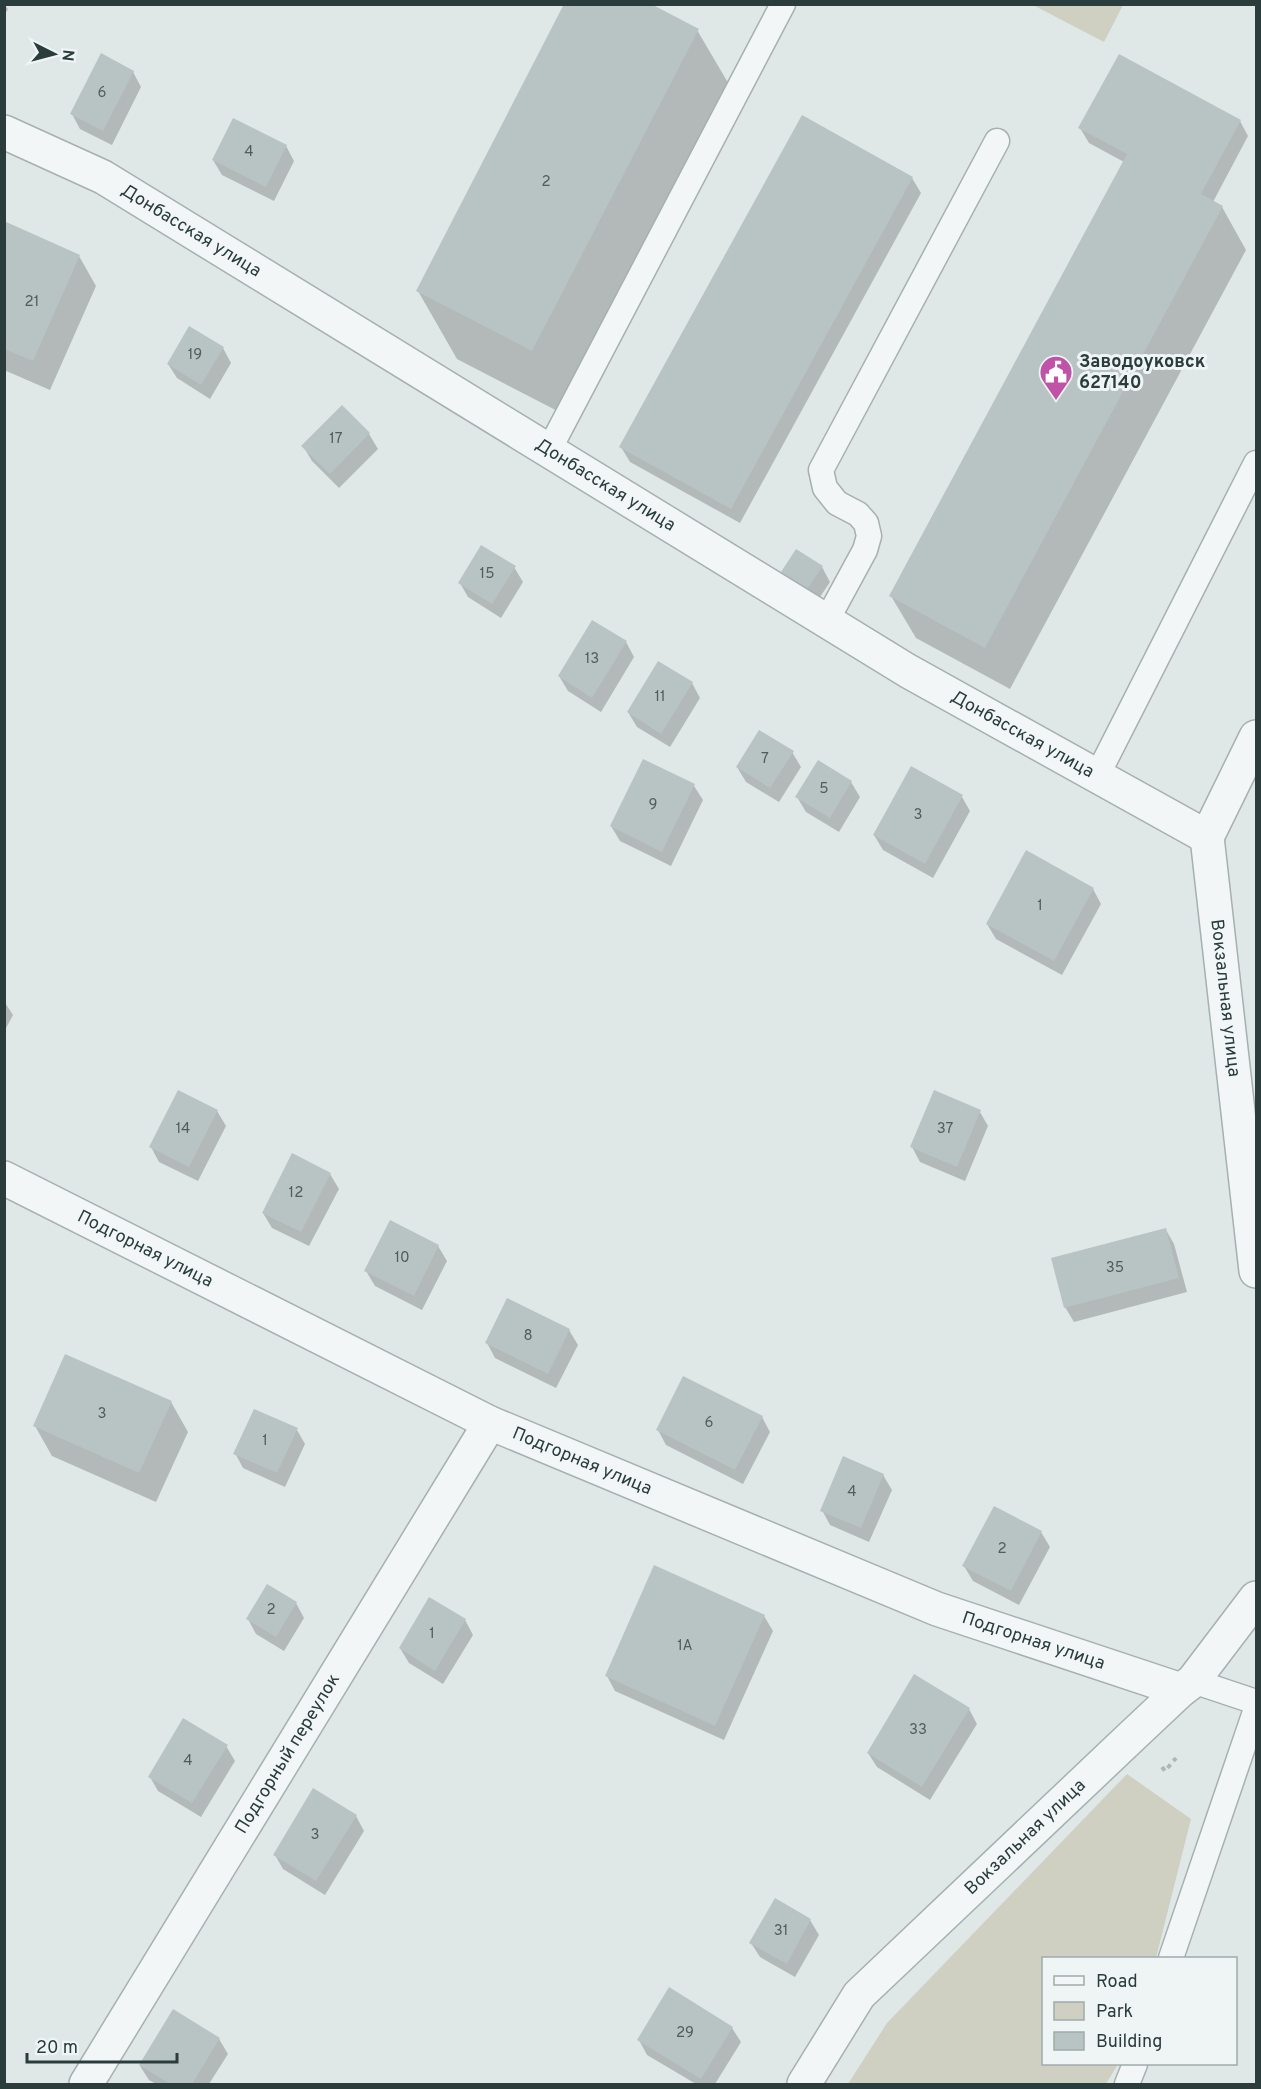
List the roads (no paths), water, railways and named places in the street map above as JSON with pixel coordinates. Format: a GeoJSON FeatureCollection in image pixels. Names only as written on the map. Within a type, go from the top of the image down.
{"type":"FeatureCollection","features":[{"type":"Feature","properties":{"kind":"street","name":"Донбасская улица"},"geometry":{"type":"LineString","coordinates":[[4,132],[103,177],[908,671],[1207,837]]}},
{"type":"Feature","properties":{"kind":"street"},"geometry":{"type":"LineString","coordinates":[[1207,837],[1257,737]]}},
{"type":"Feature","properties":{"kind":"street","name":"Вокзальная улица"},"geometry":{"type":"LineString","coordinates":[[1207,837],[1257,1271]]}},
{"type":"Feature","properties":{"kind":"street","name":"Подгорная улица"},"geometry":{"type":"LineString","coordinates":[[4,1178],[490,1423],[937,1609],[1187,1686]]}},
{"type":"Feature","properties":{"kind":"street","name":"Подгорный переулок"},"geometry":{"type":"LineString","coordinates":[[87,2085],[490,1423]]}},
{"type":"Feature","properties":{"kind":"street","name":"Вокзальная улица"},"geometry":{"type":"LineString","coordinates":[[804,2085],[859,1995],[1187,1686],[1257,1598]]}},
{"type":"Feature","properties":{"kind":"lane"},"geometry":{"type":"LineString","coordinates":[[549,450],[783,4]]}},
{"type":"Feature","properties":{"kind":"lane"},"geometry":{"type":"LineString","coordinates":[[827,621],[865,550],[869,536],[866,523],[858,514],[837,503],[825,488],[821,470],[998,141]]}},
{"type":"Feature","properties":{"kind":"lane"},"geometry":{"type":"LineString","coordinates":[[1096,776],[1257,463]]}},
{"type":"Feature","properties":{"kind":"lane"},"geometry":{"type":"LineString","coordinates":[[1187,1686],[1257,1702]]}},
{"type":"Feature","properties":{"kind":"lane"},"geometry":{"type":"LineString","coordinates":[[1172,1957],[1257,1709]]}},
{"type":"Feature","properties":{"kind":"lane"},"geometry":{"type":"LineString","coordinates":[[1128,2085],[1135,2065]]}},
{"type":"Feature","properties":{"kind":"place","name":"Заводоуковск 627140"},"geometry":{"type":"Point","coordinates":[1056,401]}}]}
